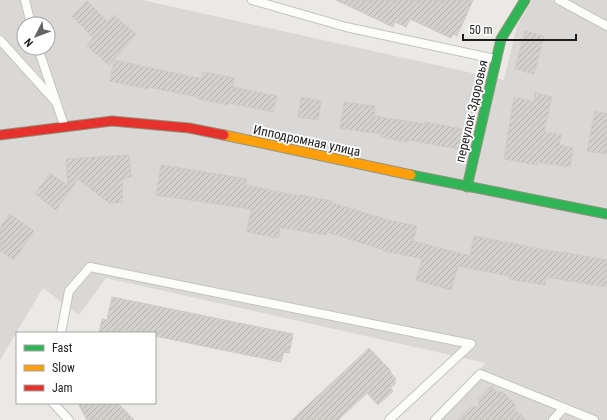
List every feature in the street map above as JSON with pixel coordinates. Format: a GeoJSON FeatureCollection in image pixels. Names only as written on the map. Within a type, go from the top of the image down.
{"type":"FeatureCollection","features":[{"type":"Feature","properties":{"kind":"street","name":"переулок Здоровья"},"geometry":{"type":"LineString","coordinates":[[467,187],[501,39],[525,0]]}},
{"type":"Feature","properties":{"kind":"street","name":"Ипподромная улица"},"geometry":{"type":"LineString","coordinates":[[0,136],[64,126],[112,121],[190,128],[467,187],[607,214]]}},
{"type":"Feature","properties":{"kind":"lane"},"geometry":{"type":"LineString","coordinates":[[25,0],[28,16]]}},
{"type":"Feature","properties":{"kind":"lane"},"geometry":{"type":"LineString","coordinates":[[252,0],[266,2],[346,28],[496,59]]}},
{"type":"Feature","properties":{"kind":"lane"},"geometry":{"type":"LineString","coordinates":[[559,0],[607,26]]}},
{"type":"Feature","properties":{"kind":"lane"},"geometry":{"type":"LineString","coordinates":[[0,40],[56,102]]}},
{"type":"Feature","properties":{"kind":"lane"},"geometry":{"type":"LineString","coordinates":[[41,56],[64,126]]}},
{"type":"Feature","properties":{"kind":"lane"},"geometry":{"type":"LineString","coordinates":[[62,332],[69,291],[90,266],[470,344],[389,420]]}},
{"type":"Feature","properties":{"kind":"lane"},"geometry":{"type":"LineString","coordinates":[[435,420],[480,374],[594,420]]}},
{"type":"Feature","properties":{"kind":"lane"},"geometry":{"type":"LineString","coordinates":[[54,404],[69,420]]}},
{"type":"Feature","properties":{"kind":"lane"},"geometry":{"type":"LineString","coordinates":[[553,420],[564,408]]}},
{"type":"Feature","properties":{"kind":"lane"},"geometry":{"type":"LineString","coordinates":[[564,408],[577,420]]}},
{"type":"Feature","properties":{"kind":"shaded area"},"geometry":{"type":"Polygon","coordinates":[[[0,0],[142,0],[504,80],[517,26],[532,0],[607,0],[607,420],[428,420],[486,363],[106,278],[79,315],[43,288],[0,360],[0,0]]]}},
{"type":"Feature","properties":{"kind":"building"},"geometry":{"type":"Polygon","coordinates":[[[336,0],[473,0],[457,36],[453,34],[451,38],[410,19],[406,27],[395,22],[393,27],[336,0]]]}},
{"type":"Feature","properties":{"kind":"building"},"geometry":{"type":"Polygon","coordinates":[[[87,1],[108,22],[114,15],[136,34],[109,65],[87,46],[93,38],[72,16],[87,1]]]}},
{"type":"Feature","properties":{"kind":"building"},"geometry":{"type":"Polygon","coordinates":[[[525,31],[544,36],[534,74],[515,69],[525,31]]]}},
{"type":"Feature","properties":{"kind":"building"},"geometry":{"type":"Polygon","coordinates":[[[114,60],[202,79],[203,72],[234,78],[232,87],[277,96],[273,112],[229,103],[228,105],[198,99],[198,97],[110,81],[114,60]]]}},
{"type":"Feature","properties":{"kind":"building"},"geometry":{"type":"Polygon","coordinates":[[[535,93],[552,97],[544,132],[561,135],[559,145],[573,148],[570,167],[538,162],[537,165],[504,159],[514,97],[534,102],[535,93]]]}},
{"type":"Feature","properties":{"kind":"building"},"geometry":{"type":"Polygon","coordinates":[[[301,97],[321,101],[318,120],[298,117],[301,97]]]}},
{"type":"Feature","properties":{"kind":"building"},"geometry":{"type":"Polygon","coordinates":[[[344,102],[375,106],[374,116],[425,124],[425,122],[462,129],[459,149],[408,140],[407,142],[381,137],[381,134],[340,128],[344,102]]]}},
{"type":"Feature","properties":{"kind":"building"},"geometry":{"type":"Polygon","coordinates":[[[595,111],[607,114],[607,154],[587,151],[595,111]]]}},
{"type":"Feature","properties":{"kind":"building"},"geometry":{"type":"Polygon","coordinates":[[[129,155],[131,177],[123,179],[122,202],[109,203],[78,179],[56,210],[35,194],[50,173],[68,186],[66,159],[129,155]]]}},
{"type":"Feature","properties":{"kind":"building"},"geometry":{"type":"Polygon","coordinates":[[[161,165],[247,179],[246,185],[332,201],[332,203],[388,220],[417,226],[413,241],[470,256],[474,236],[607,260],[607,287],[546,277],[545,285],[509,279],[509,276],[458,266],[451,290],[416,280],[422,259],[381,250],[327,232],[326,235],[280,227],[278,238],[247,232],[251,209],[156,195],[161,165]]]}},
{"type":"Feature","properties":{"kind":"building"},"geometry":{"type":"Polygon","coordinates":[[[10,214],[34,231],[14,260],[0,251],[0,228],[10,214]]]}},
{"type":"Feature","properties":{"kind":"building"},"geometry":{"type":"Polygon","coordinates":[[[112,297],[293,334],[289,353],[284,352],[281,362],[156,336],[156,332],[134,332],[123,330],[122,332],[99,332],[102,319],[107,320],[112,297]]]}},
{"type":"Feature","properties":{"kind":"building"},"geometry":{"type":"Polygon","coordinates":[[[369,348],[391,371],[390,372],[396,379],[394,380],[396,383],[390,388],[393,391],[378,405],[367,393],[338,420],[292,420],[369,348]]]}},
{"type":"Feature","properties":{"kind":"building"},"geometry":{"type":"Polygon","coordinates":[[[491,386],[497,392],[502,392],[512,401],[515,405],[515,410],[526,420],[458,420],[471,407],[479,407],[479,399],[491,386]]]}},
{"type":"Feature","properties":{"kind":"building"},"geometry":{"type":"Polygon","coordinates":[[[79,404],[119,404],[134,420],[87,420],[79,404]]]}},
{"type":"Feature","properties":{"kind":"traffic: fast"},"geometry":{"type":"LineString","coordinates":[[467,187],[501,39],[525,0]]}},
{"type":"Feature","properties":{"kind":"traffic: fast"},"geometry":{"type":"LineString","coordinates":[[411,175],[607,214]]}},
{"type":"Feature","properties":{"kind":"traffic: slow"},"geometry":{"type":"LineString","coordinates":[[224,135],[411,175]]}},
{"type":"Feature","properties":{"kind":"traffic: jam"},"geometry":{"type":"LineString","coordinates":[[0,135],[112,121],[189,128],[224,135]]}}]}
